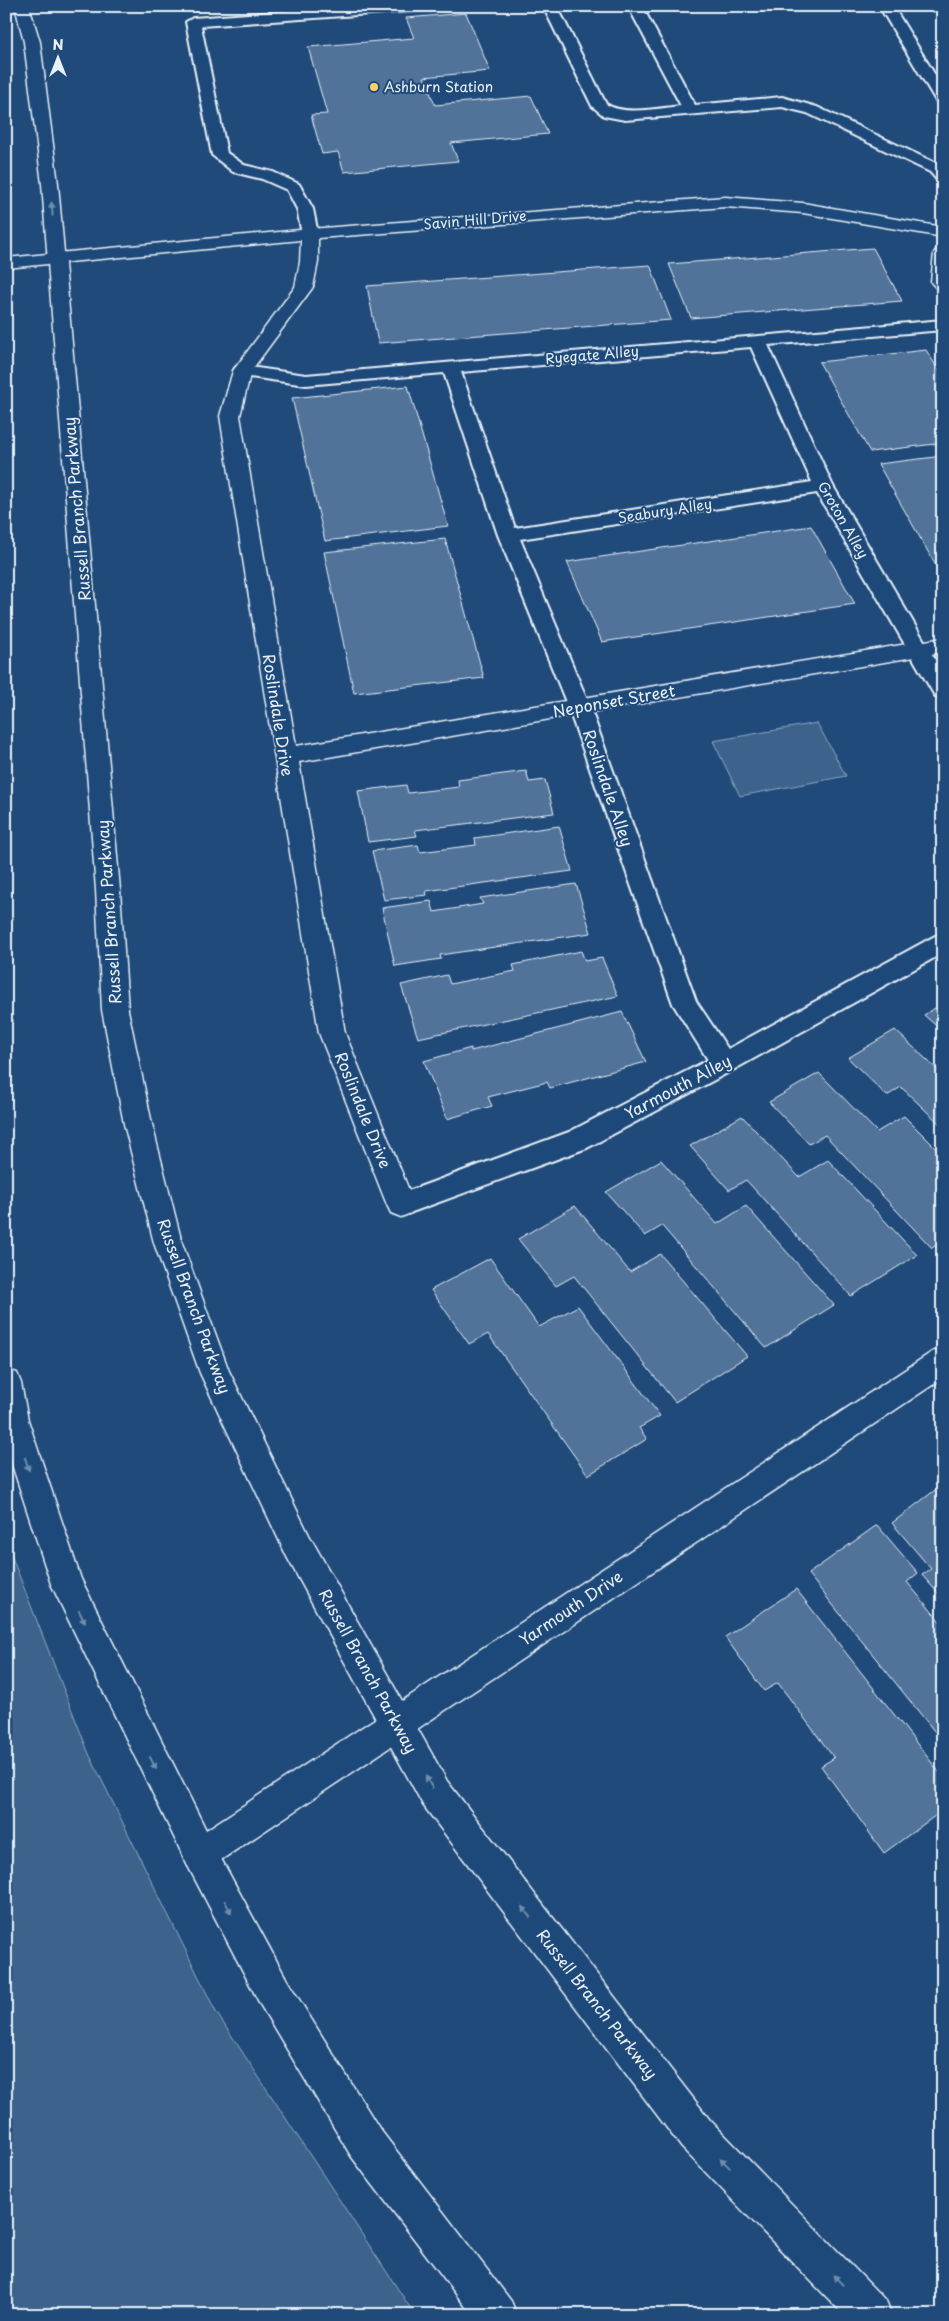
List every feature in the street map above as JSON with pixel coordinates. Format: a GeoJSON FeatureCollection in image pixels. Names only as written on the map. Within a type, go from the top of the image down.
{"type":"FeatureCollection","features":[{"type":"Feature","properties":{"kind":"street","name":"Russell Branch Parkway"},"geometry":{"type":"LineString","coordinates":[[22,6],[32,42],[50,184],[107,880],[115,1010],[138,1124],[168,1243],[215,1373],[298,1546],[435,1793],[696,2134],[872,2315]]}},
{"type":"Feature","properties":{"kind":"street","name":"Savin Hill Drive"},"geometry":{"type":"LineString","coordinates":[[6,262],[605,209],[725,202],[803,208],[943,232]]}},
{"type":"Feature","properties":{"kind":"street","name":"Roslindale Drive"},"geometry":{"type":"LineString","coordinates":[[310,234],[309,262],[304,287],[242,371],[230,416],[332,1033],[401,1205]]}},
{"type":"Feature","properties":{"kind":"street"},"geometry":{"type":"LineString","coordinates":[[943,252],[940,282],[943,285]]}},
{"type":"Feature","properties":{"kind":"street","name":"Neponset Street"},"geometry":{"type":"LineString","coordinates":[[285,756],[943,645]]}},
{"type":"Feature","properties":{"kind":"street","name":"Yarmouth Drive"},"geometry":{"type":"LineString","coordinates":[[200,1854],[943,1361]]}},
{"type":"Feature","properties":{"kind":"street"},"geometry":{"type":"LineString","coordinates":[[6,1383],[13,1420],[67,1584],[200,1854],[274,1993],[366,2142],[497,2315]]}},
{"type":"Feature","properties":{"kind":"lane"},"geometry":{"type":"LineString","coordinates":[[310,234],[304,209],[293,186],[266,175],[239,169],[220,155],[193,22],[428,6]]}},
{"type":"Feature","properties":{"kind":"lane"},"geometry":{"type":"LineString","coordinates":[[550,6],[600,106],[609,114],[624,115],[782,102],[812,110],[936,169],[943,177]]}},
{"type":"Feature","properties":{"kind":"lane"},"geometry":{"type":"LineString","coordinates":[[635,6],[690,109]]}},
{"type":"Feature","properties":{"kind":"lane"},"geometry":{"type":"LineString","coordinates":[[886,6],[943,101]]}},
{"type":"Feature","properties":{"kind":"lane","name":"Ryegate Alley"},"geometry":{"type":"LineString","coordinates":[[242,371],[306,380],[450,366],[943,326]]}},
{"type":"Feature","properties":{"kind":"lane","name":"Groton Alley"},"geometry":{"type":"LineString","coordinates":[[757,341],[823,486],[943,692]]}},
{"type":"Feature","properties":{"kind":"lane","name":"Roslindale Alley"},"geometry":{"type":"LineString","coordinates":[[450,366],[508,536],[579,707],[685,1004],[724,1063]]}},
{"type":"Feature","properties":{"kind":"lane","name":"Seabury Alley"},"geometry":{"type":"LineString","coordinates":[[508,536],[823,486]]}},
{"type":"Feature","properties":{"kind":"lane","name":"Yarmouth Alley"},"geometry":{"type":"LineString","coordinates":[[401,1205],[578,1140],[724,1063],[943,942]]}},
{"type":"Feature","properties":{"kind":"shaded area"},"geometry":{"type":"Polygon","coordinates":[[[817,723],[846,776],[740,796],[713,741],[817,723]]]}},
{"type":"Feature","properties":{"kind":"shaded area"},"geometry":{"type":"Polygon","coordinates":[[[6,1542],[89,1754],[216,2012],[415,2315],[6,2315],[6,1542]]]}},
{"type":"Feature","properties":{"kind":"building","name":"Ashburn Station"},"geometry":{"type":"Polygon","coordinates":[[[466,13],[490,71],[424,77],[435,105],[531,96],[548,134],[451,143],[458,161],[344,172],[338,152],[322,154],[311,115],[327,114],[308,47],[414,38],[406,18],[466,13]]]}},
{"type":"Feature","properties":{"kind":"building"},"geometry":{"type":"Polygon","coordinates":[[[873,248],[902,301],[691,318],[669,264],[873,248]]]}},
{"type":"Feature","properties":{"kind":"building"},"geometry":{"type":"Polygon","coordinates":[[[650,265],[671,320],[378,343],[367,286],[650,265]]]}},
{"type":"Feature","properties":{"kind":"building"},"geometry":{"type":"Polygon","coordinates":[[[926,350],[943,377],[943,443],[870,452],[819,362],[926,350]]]}},
{"type":"Feature","properties":{"kind":"building"},"geometry":{"type":"Polygon","coordinates":[[[408,386],[448,526],[325,541],[292,398],[408,386]]]}},
{"type":"Feature","properties":{"kind":"building"},"geometry":{"type":"Polygon","coordinates":[[[943,456],[943,578],[878,464],[943,456]]]}},
{"type":"Feature","properties":{"kind":"building"},"geometry":{"type":"Polygon","coordinates":[[[811,526],[855,604],[602,642],[567,562],[811,526]]]}},
{"type":"Feature","properties":{"kind":"building"},"geometry":{"type":"Polygon","coordinates":[[[445,539],[484,678],[354,693],[324,552],[445,539]]]}},
{"type":"Feature","properties":{"kind":"building"},"geometry":{"type":"Polygon","coordinates":[[[526,771],[529,782],[545,780],[554,813],[415,830],[417,836],[368,842],[358,791],[406,785],[408,793],[459,787],[458,780],[526,771]]]}},
{"type":"Feature","properties":{"kind":"building"},"geometry":{"type":"Polygon","coordinates":[[[559,826],[572,871],[426,891],[427,895],[384,900],[372,851],[418,845],[420,852],[476,845],[475,838],[559,826]]]}},
{"type":"Feature","properties":{"kind":"building"},"geometry":{"type":"Polygon","coordinates":[[[576,884],[591,933],[440,955],[441,959],[395,966],[382,908],[431,901],[434,912],[483,904],[480,898],[576,884]]]}},
{"type":"Feature","properties":{"kind":"building"},"geometry":{"type":"Polygon","coordinates":[[[581,951],[585,961],[602,958],[618,996],[418,1038],[401,985],[447,975],[450,984],[515,971],[513,965],[581,951]]]}},
{"type":"Feature","properties":{"kind":"building"},"geometry":{"type":"Polygon","coordinates":[[[943,1003],[943,1032],[924,1015],[943,1003]]]}},
{"type":"Feature","properties":{"kind":"building"},"geometry":{"type":"Polygon","coordinates":[[[622,1012],[646,1062],[550,1088],[547,1082],[488,1097],[492,1106],[447,1119],[424,1061],[471,1048],[471,1051],[622,1012]]]}},
{"type":"Feature","properties":{"kind":"building"},"geometry":{"type":"Polygon","coordinates":[[[895,1030],[943,1075],[943,1127],[901,1087],[887,1096],[848,1058],[895,1030]]]}},
{"type":"Feature","properties":{"kind":"building"},"geometry":{"type":"Polygon","coordinates":[[[819,1073],[877,1132],[904,1116],[943,1155],[943,1241],[932,1248],[825,1135],[809,1144],[769,1102],[819,1073]]]}},
{"type":"Feature","properties":{"kind":"building"},"geometry":{"type":"Polygon","coordinates":[[[742,1116],[799,1177],[828,1160],[917,1255],[851,1296],[746,1180],[729,1190],[690,1146],[742,1116]]]}},
{"type":"Feature","properties":{"kind":"building"},"geometry":{"type":"Polygon","coordinates":[[[661,1160],[717,1224],[746,1206],[834,1305],[766,1348],[662,1226],[645,1236],[606,1192],[661,1160]]]}},
{"type":"Feature","properties":{"kind":"building"},"geometry":{"type":"Polygon","coordinates":[[[575,1206],[630,1272],[660,1254],[747,1356],[675,1402],[574,1276],[556,1286],[518,1239],[575,1206]]]}},
{"type":"Feature","properties":{"kind":"building"},"geometry":{"type":"Polygon","coordinates":[[[490,1258],[539,1327],[578,1306],[660,1416],[639,1428],[647,1439],[588,1475],[488,1334],[469,1344],[431,1290],[490,1258]]]}},
{"type":"Feature","properties":{"kind":"building"},"geometry":{"type":"Polygon","coordinates":[[[943,1484],[943,1599],[922,1575],[931,1569],[892,1523],[943,1484]]]}},
{"type":"Feature","properties":{"kind":"building"},"geometry":{"type":"Polygon","coordinates":[[[877,1525],[918,1573],[907,1582],[943,1625],[943,1742],[808,1574],[877,1525]]]}},
{"type":"Feature","properties":{"kind":"building"},"geometry":{"type":"Polygon","coordinates":[[[796,1589],[943,1777],[943,1810],[884,1853],[821,1766],[834,1758],[778,1683],[764,1691],[725,1637],[796,1589]]]}},
{"type":"Feature","properties":{"kind":"place","name":"Ashburn Station"},"geometry":{"type":"Point","coordinates":[374,87]}}]}
